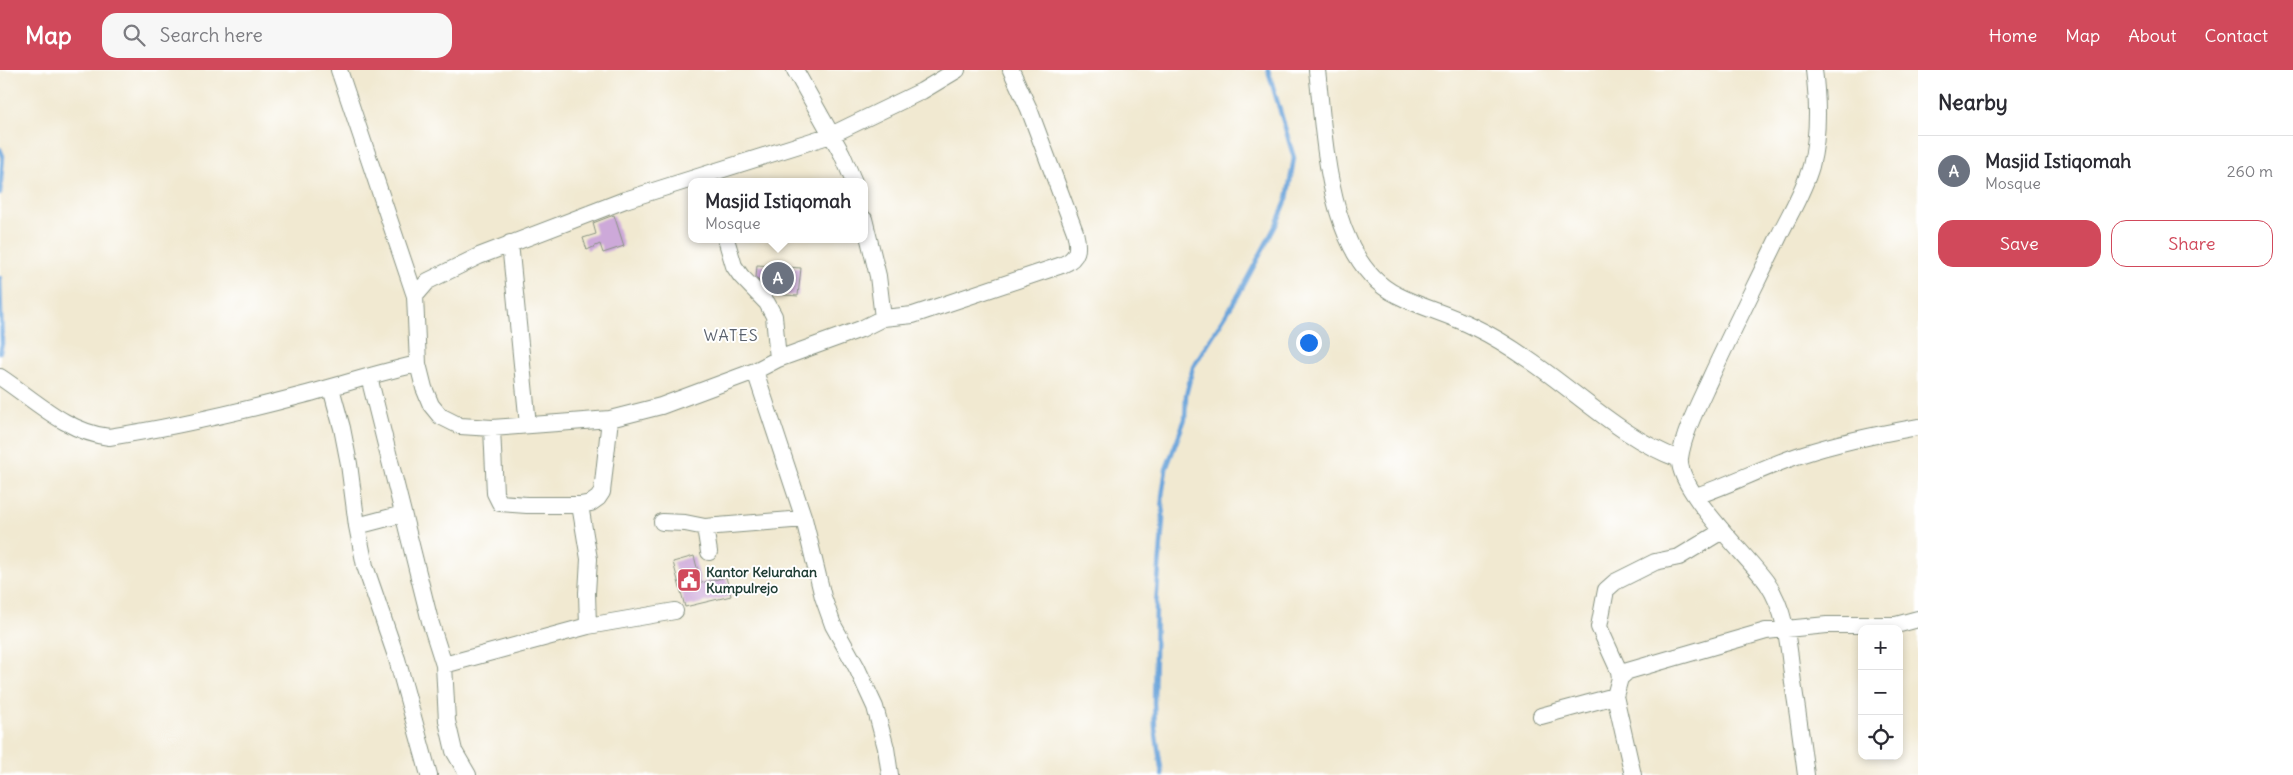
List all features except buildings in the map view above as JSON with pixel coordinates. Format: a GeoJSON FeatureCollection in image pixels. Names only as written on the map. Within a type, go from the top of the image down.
{"type":"FeatureCollection","features":[{"type":"Feature","properties":{"kind":"street"},"geometry":{"type":"LineString","coordinates":[[339,70],[415,296],[418,364],[431,405],[440,416],[460,426],[492,428],[610,419],[661,406],[755,372],[778,359],[861,329],[883,318],[913,315],[1071,262],[1078,250],[1075,232],[1029,109],[1011,70]]}},
{"type":"Feature","properties":{"kind":"street"},"geometry":{"type":"LineString","coordinates":[[795,70],[852,178]]}},
{"type":"Feature","properties":{"kind":"street"},"geometry":{"type":"LineString","coordinates":[[707,178],[831,135],[922,91],[957,70]]}},
{"type":"Feature","properties":{"kind":"street"},"geometry":{"type":"LineString","coordinates":[[1317,70],[1328,172],[1334,200],[1355,252],[1375,282],[1397,295],[1474,326],[1529,360],[1572,394],[1659,452],[1679,459]]}},
{"type":"Feature","properties":{"kind":"street"},"geometry":{"type":"LineString","coordinates":[[1806,775],[1786,628],[1767,584],[1722,531],[1696,496],[1686,480],[1679,459],[1692,420],[1732,332],[1803,190],[1811,165],[1815,141],[1817,115],[1814,70]]}},
{"type":"Feature","properties":{"kind":"street"},"geometry":{"type":"LineString","coordinates":[[415,296],[428,281],[510,243],[625,200],[688,183]]}},
{"type":"Feature","properties":{"kind":"street"},"geometry":{"type":"LineString","coordinates":[[868,235],[878,276],[883,318]]}},
{"type":"Feature","properties":{"kind":"street"},"geometry":{"type":"LineString","coordinates":[[510,243],[528,425]]}},
{"type":"Feature","properties":{"kind":"street"},"geometry":{"type":"LineString","coordinates":[[727,243],[734,266],[740,276],[767,303],[774,316],[778,359]]}},
{"type":"Feature","properties":{"kind":"street"},"geometry":{"type":"LineString","coordinates":[[1,378],[68,425],[96,436],[109,438],[194,423],[418,364]]}},
{"type":"Feature","properties":{"kind":"street"},"geometry":{"type":"LineString","coordinates":[[755,372],[804,519],[823,597],[833,625],[858,668],[875,707],[886,748],[890,775]]}},
{"type":"Feature","properties":{"kind":"street"},"geometry":{"type":"LineString","coordinates":[[369,377],[403,514],[444,665],[447,721],[454,751],[468,775]]}},
{"type":"Feature","properties":{"kind":"street"},"geometry":{"type":"LineString","coordinates":[[331,388],[349,464],[356,526],[365,566],[397,659],[429,775]]}},
{"type":"Feature","properties":{"kind":"street"},"geometry":{"type":"LineString","coordinates":[[492,428],[495,492],[500,503],[580,505],[591,502],[602,492],[610,419]]}},
{"type":"Feature","properties":{"kind":"street"},"geometry":{"type":"LineString","coordinates":[[1696,496],[1726,486],[1803,454],[1869,436],[1918,427]]}},
{"type":"Feature","properties":{"kind":"street"},"geometry":{"type":"LineString","coordinates":[[580,505],[589,559],[588,626]]}},
{"type":"Feature","properties":{"kind":"street"},"geometry":{"type":"LineString","coordinates":[[356,526],[403,514]]}},
{"type":"Feature","properties":{"kind":"street"},"geometry":{"type":"LineString","coordinates":[[662,522],[685,523],[705,527],[804,519]]}},
{"type":"Feature","properties":{"kind":"street"},"geometry":{"type":"LineString","coordinates":[[705,527],[709,552]]}},
{"type":"Feature","properties":{"kind":"street"},"geometry":{"type":"LineString","coordinates":[[1633,775],[1615,696],[1620,678],[1619,671],[1599,626],[1606,590],[1614,582],[1655,562],[1679,557],[1722,531]]}},
{"type":"Feature","properties":{"kind":"street"},"geometry":{"type":"LineString","coordinates":[[444,665],[588,626],[675,611]]}},
{"type":"Feature","properties":{"kind":"street"},"geometry":{"type":"LineString","coordinates":[[1620,678],[1628,671],[1660,661],[1786,628],[1896,625],[1918,619]]}},
{"type":"Feature","properties":{"kind":"street"},"geometry":{"type":"LineString","coordinates":[[1541,716],[1615,696]]}},
{"type":"Feature","properties":{"kind":"waterway"},"geometry":{"type":"LineString","coordinates":[[1162,775],[1155,728],[1154,703],[1156,604],[1163,520],[1162,496],[1166,469],[1185,419],[1186,395],[1193,367],[1239,294],[1277,223],[1287,199],[1294,158],[1268,70]]}},
{"type":"Feature","properties":{"kind":"waterway"},"geometry":{"type":"LineString","coordinates":[[0,149],[3,156],[0,193]]}},
{"type":"Feature","properties":{"kind":"waterway"},"geometry":{"type":"LineString","coordinates":[[0,278],[2,344],[0,352]]}},
{"type":"Feature","properties":{"kind":"place","name":"Masjid Istiqomah"},"geometry":{"type":"Point","coordinates":[778,278]}},
{"type":"Feature","properties":{"kind":"place","name":"Kantor Kelurahan Kumpulrejo"},"geometry":{"type":"Point","coordinates":[689,580]}},
{"type":"Feature","properties":{"kind":"district","name":"WATES"},"geometry":{"type":"Point","coordinates":[731,335]}}]}
